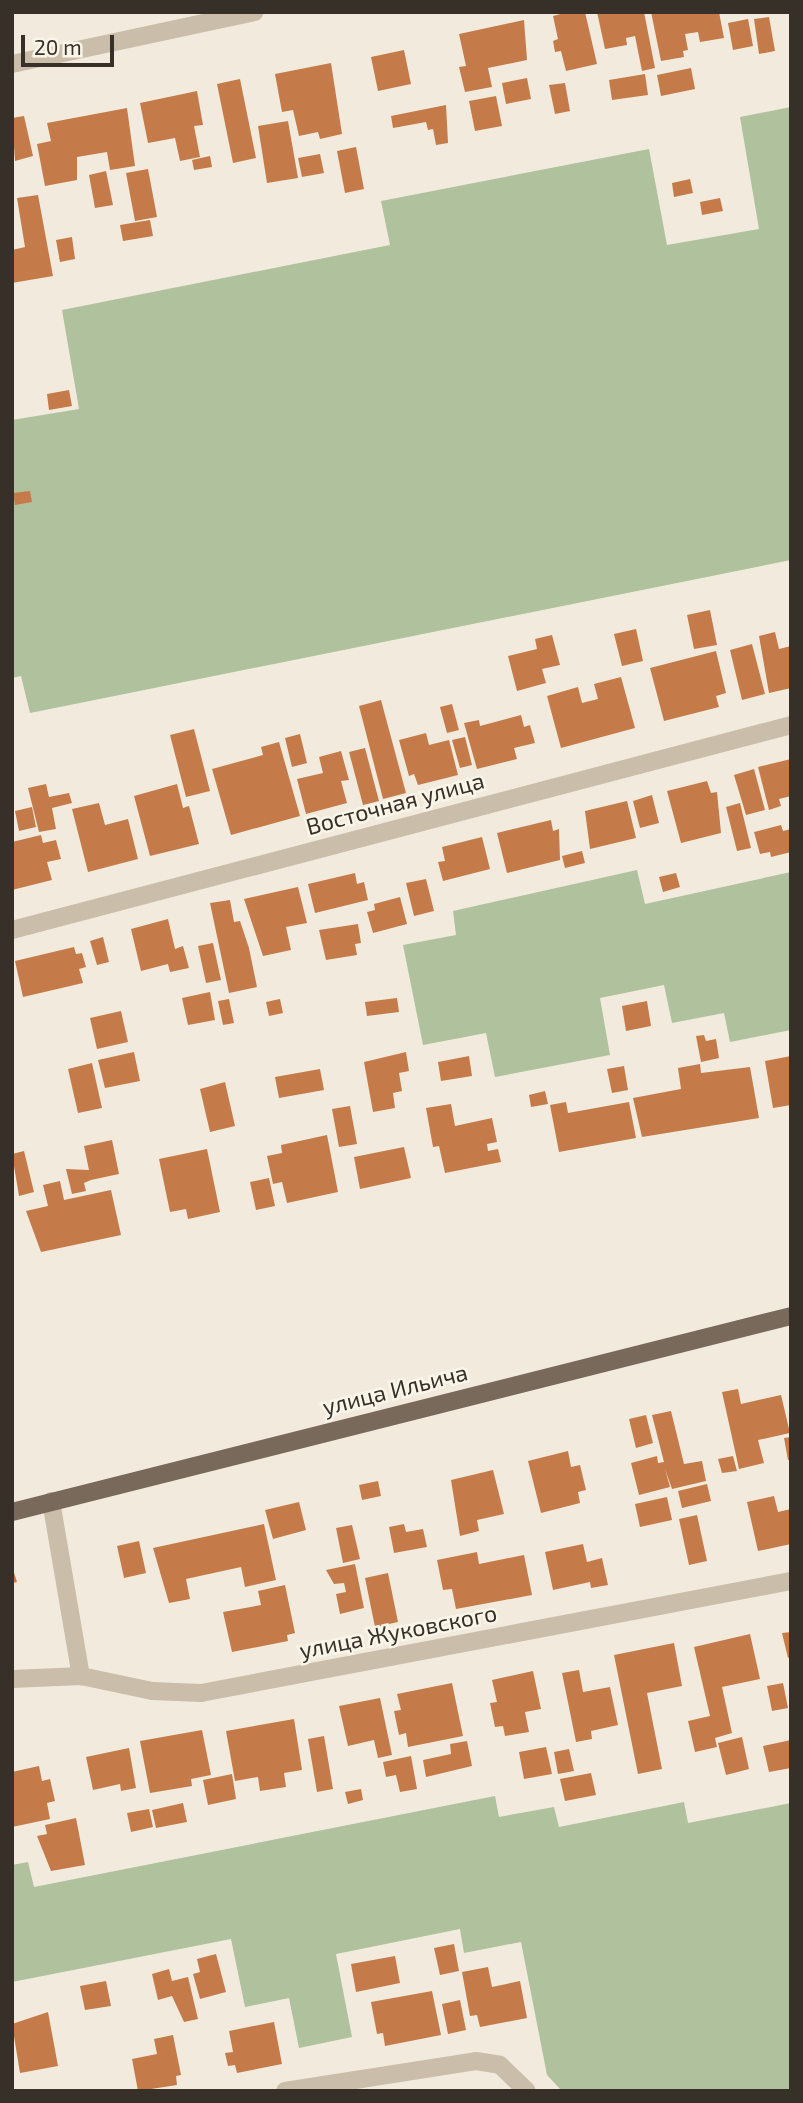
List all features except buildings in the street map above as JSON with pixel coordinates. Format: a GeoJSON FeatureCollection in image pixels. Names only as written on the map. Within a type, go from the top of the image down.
{"type":"FeatureCollection","features":[{"type":"Feature","properties":{"kind":"main road","name":"улица Ильича"},"geometry":{"type":"LineString","coordinates":[[12,1511],[791,1316]]}},
{"type":"Feature","properties":{"kind":"street"},"geometry":{"type":"LineString","coordinates":[[12,64],[254,12]]}},
{"type":"Feature","properties":{"kind":"street","name":"Восточная улица"},"geometry":{"type":"LineString","coordinates":[[12,930],[791,725]]}},
{"type":"Feature","properties":{"kind":"street"},"geometry":{"type":"LineString","coordinates":[[51,1501],[81,1676]]}},
{"type":"Feature","properties":{"kind":"street","name":"улица Жуковского"},"geometry":{"type":"LineString","coordinates":[[12,1679],[81,1676],[152,1691],[201,1693],[791,1581]]}},
{"type":"Feature","properties":{"kind":"street"},"geometry":{"type":"LineString","coordinates":[[285,2091],[476,2061],[500,2065],[527,2091]]}},
{"type":"Feature","properties":{"kind":"green space"},"geometry":{"type":"Polygon","coordinates":[[[791,107],[791,560],[30,713],[21,676],[12,678],[12,420],[79,409],[62,310],[390,245],[381,201],[649,149],[667,245],[759,229],[740,117],[791,107]]]}},
{"type":"Feature","properties":{"kind":"green space"},"geometry":{"type":"Polygon","coordinates":[[[637,870],[645,904],[791,872],[791,1030],[730,1042],[724,1013],[672,1023],[664,985],[600,998],[610,1055],[495,1077],[486,1033],[423,1045],[403,945],[456,935],[453,911],[637,870]]]}},
{"type":"Feature","properties":{"kind":"green space"},"geometry":{"type":"Polygon","coordinates":[[[495,1796],[499,1817],[554,1807],[559,1827],[684,1802],[688,1823],[791,1803],[791,2091],[562,2091],[547,2075],[521,1942],[464,1953],[460,1929],[336,1954],[352,2037],[299,2048],[289,1998],[245,2007],[231,1939],[12,1982],[12,1865],[28,1862],[34,1887],[495,1796]]]}}]}
